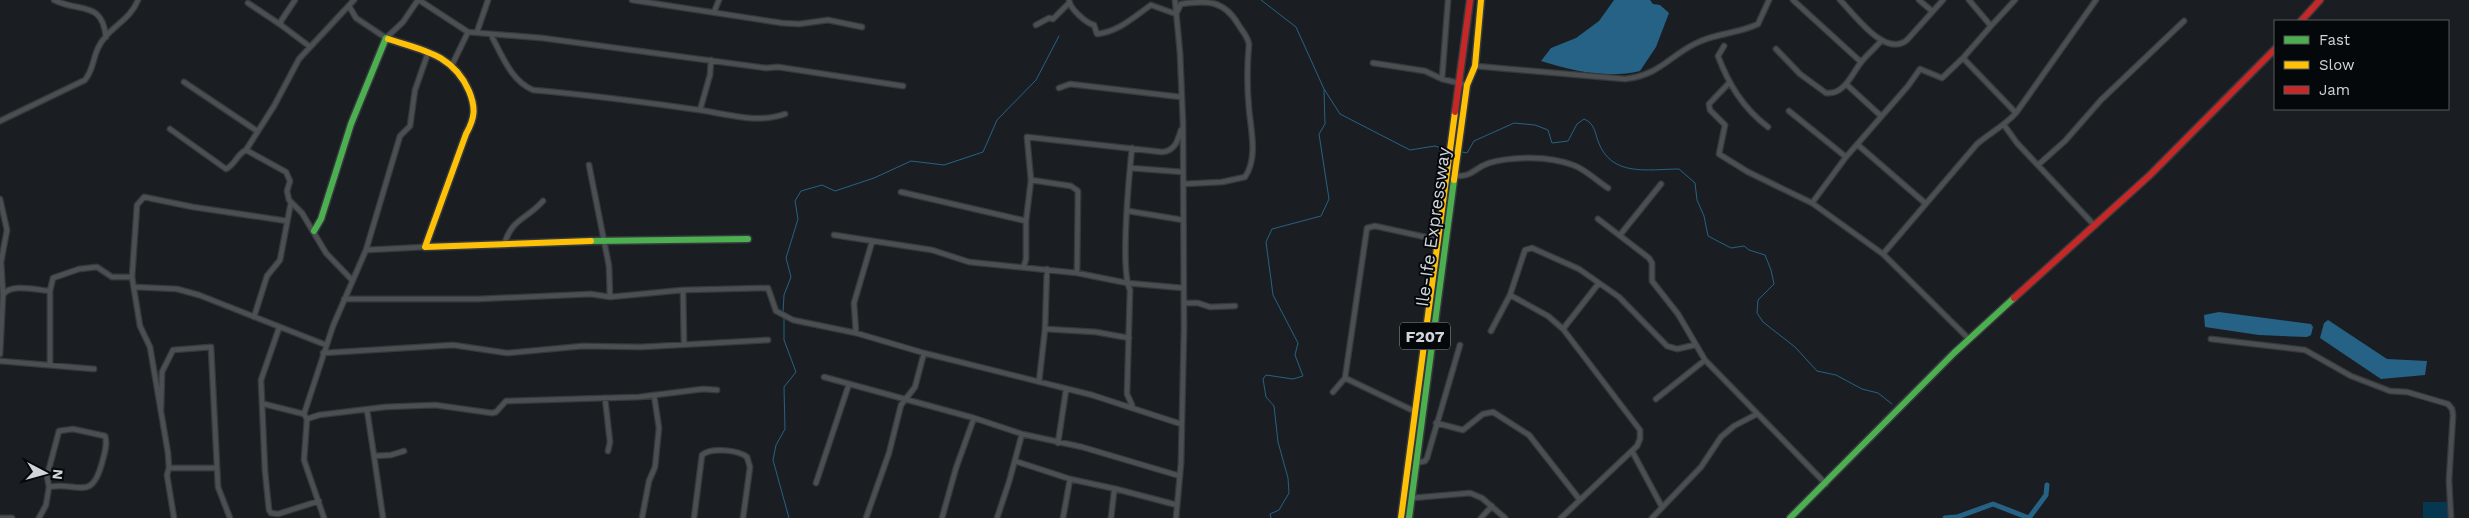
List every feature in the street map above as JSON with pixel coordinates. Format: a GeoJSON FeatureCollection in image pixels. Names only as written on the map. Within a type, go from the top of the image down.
{"type":"FeatureCollection","features":[{"type":"Feature","properties":{"kind":"main road","name":"Ile-Ife Expressway"},"geometry":{"type":"LineString","coordinates":[[1409,518],[1455,176],[1458,84],[1470,0]]}},
{"type":"Feature","properties":{"kind":"main road","name":"Ile-Ife Expressway"},"geometry":{"type":"LineString","coordinates":[[1401,518],[1438,240],[1467,85],[1475,66],[1481,0]]}},
{"type":"Feature","properties":{"kind":"main road"},"geometry":{"type":"LineString","coordinates":[[2302,20],[2320,0]]}},
{"type":"Feature","properties":{"kind":"main road"},"geometry":{"type":"LineString","coordinates":[[314,231],[321,219],[351,124],[386,38],[428,53],[452,65],[466,86],[475,114],[425,247],[604,240],[748,239]]}},
{"type":"Feature","properties":{"kind":"main road"},"geometry":{"type":"LineString","coordinates":[[1790,518],[1969,339],[2150,175],[2274,50]]}},
{"type":"Feature","properties":{"kind":"main road"},"geometry":{"type":"LineString","coordinates":[[1457,101],[1465,102]]}},
{"type":"Feature","properties":{"kind":"street"},"geometry":{"type":"LineString","coordinates":[[54,0],[77,8],[90,8],[100,15],[104,23],[106,37]]}},
{"type":"Feature","properties":{"kind":"street"},"geometry":{"type":"LineString","coordinates":[[0,121],[85,80],[92,70],[98,47],[114,27],[125,21],[138,0]]}},
{"type":"Feature","properties":{"kind":"street"},"geometry":{"type":"LineString","coordinates":[[281,25],[281,20],[295,0]]}},
{"type":"Feature","properties":{"kind":"street"},"geometry":{"type":"LineString","coordinates":[[170,129],[226,169],[230,167],[241,152],[246,150],[274,106],[289,74],[309,46],[354,0]]}},
{"type":"Feature","properties":{"kind":"street"},"geometry":{"type":"LineString","coordinates":[[349,6],[356,18],[386,38],[403,22],[419,0],[468,32],[542,38],[766,68],[778,67],[858,77],[903,86]]}},
{"type":"Feature","properties":{"kind":"street"},"geometry":{"type":"LineString","coordinates":[[477,32],[488,0]]}},
{"type":"Feature","properties":{"kind":"street"},"geometry":{"type":"LineString","coordinates":[[632,0],[782,23],[799,24],[828,20],[862,27]]}},
{"type":"Feature","properties":{"kind":"street"},"geometry":{"type":"LineString","coordinates":[[714,12],[719,0]]}},
{"type":"Feature","properties":{"kind":"street"},"geometry":{"type":"LineString","coordinates":[[1175,0],[1180,53],[1183,123],[1182,220],[1184,288],[1180,476],[1176,518]]}},
{"type":"Feature","properties":{"kind":"street"},"geometry":{"type":"LineString","coordinates":[[1442,80],[1448,0]]}},
{"type":"Feature","properties":{"kind":"street"},"geometry":{"type":"LineString","coordinates":[[1475,66],[1625,79],[1638,78],[1661,68],[1698,42],[1758,24],[1769,0]]}},
{"type":"Feature","properties":{"kind":"street"},"geometry":{"type":"LineString","coordinates":[[1794,0],[1861,62]]}},
{"type":"Feature","properties":{"kind":"street"},"geometry":{"type":"LineString","coordinates":[[1840,0],[1881,41],[1892,46],[1902,44],[1943,0]]}},
{"type":"Feature","properties":{"kind":"street"},"geometry":{"type":"LineString","coordinates":[[1919,0],[1932,11]]}},
{"type":"Feature","properties":{"kind":"street"},"geometry":{"type":"LineString","coordinates":[[1969,0],[1991,26]]}},
{"type":"Feature","properties":{"kind":"street"},"geometry":{"type":"LineString","coordinates":[[1812,203],[1846,157],[1920,69],[1942,78],[2015,0]]}},
{"type":"Feature","properties":{"kind":"street"},"geometry":{"type":"LineString","coordinates":[[1883,254],[1924,203],[1977,144],[1994,130],[2004,125],[2016,113],[2096,0]]}},
{"type":"Feature","properties":{"kind":"street"},"geometry":{"type":"LineString","coordinates":[[1036,25],[1049,18],[1053,20],[1069,1],[1087,23],[1094,26],[1097,34],[1107,33],[1125,25],[1151,5],[1176,14]]}},
{"type":"Feature","properties":{"kind":"street"},"geometry":{"type":"LineString","coordinates":[[1176,14],[1181,4],[1213,1],[1233,14],[1247,34],[1249,44],[1248,66],[1252,141],[1250,171],[1245,177],[1222,182],[1183,184]]}},
{"type":"Feature","properties":{"kind":"street"},"geometry":{"type":"LineString","coordinates":[[248,4],[309,46]]}},
{"type":"Feature","properties":{"kind":"street"},"geometry":{"type":"LineString","coordinates":[[2038,165],[2065,141],[2101,100],[2184,21]]}},
{"type":"Feature","properties":{"kind":"street"},"geometry":{"type":"LineString","coordinates":[[452,65],[468,32]]}},
{"type":"Feature","properties":{"kind":"street"},"geometry":{"type":"LineString","coordinates":[[491,35],[516,80],[523,86],[533,90],[700,110],[760,120],[771,119],[785,114]]}},
{"type":"Feature","properties":{"kind":"street"},"geometry":{"type":"LineString","coordinates":[[1776,49],[1800,74],[1826,93],[1835,93],[1846,84],[1861,62],[1881,41]]}},
{"type":"Feature","properties":{"kind":"street"},"geometry":{"type":"LineString","coordinates":[[1724,46],[1718,56],[1729,83],[1752,115],[1768,127]]}},
{"type":"Feature","properties":{"kind":"street"},"geometry":{"type":"LineString","coordinates":[[304,414],[323,353],[366,250],[400,136],[410,126],[415,90],[428,53]]}},
{"type":"Feature","properties":{"kind":"street"},"geometry":{"type":"LineString","coordinates":[[1962,58],[2016,113]]}},
{"type":"Feature","properties":{"kind":"street"},"geometry":{"type":"LineString","coordinates":[[700,110],[710,75],[711,60]]}},
{"type":"Feature","properties":{"kind":"street"},"geometry":{"type":"LineString","coordinates":[[1373,63],[1426,71],[1442,80],[1467,85]]}},
{"type":"Feature","properties":{"kind":"street"},"geometry":{"type":"LineString","coordinates":[[184,82],[257,131]]}},
{"type":"Feature","properties":{"kind":"street"},"geometry":{"type":"LineString","coordinates":[[1729,83],[1710,104],[1710,110],[1725,125],[1719,154],[1748,172],[1812,203],[1883,254],[1969,339]]}},
{"type":"Feature","properties":{"kind":"street"},"geometry":{"type":"LineString","coordinates":[[1059,88],[1070,84],[1181,97]]}},
{"type":"Feature","properties":{"kind":"street"},"geometry":{"type":"LineString","coordinates":[[1846,84],[1881,116]]}},
{"type":"Feature","properties":{"kind":"street"},"geometry":{"type":"LineString","coordinates":[[1789,111],[1846,157]]}},
{"type":"Feature","properties":{"kind":"street"},"geometry":{"type":"LineString","coordinates":[[1024,266],[1026,258],[1026,221],[1031,180],[1027,136],[1167,152],[1178,141],[1183,123]]}},
{"type":"Feature","properties":{"kind":"street"},"geometry":{"type":"LineString","coordinates":[[2004,125],[2017,143],[2095,226]]}},
{"type":"Feature","properties":{"kind":"street"},"geometry":{"type":"LineString","coordinates":[[1858,145],[1924,203]]}},
{"type":"Feature","properties":{"kind":"street"},"geometry":{"type":"LineString","coordinates":[[1132,148],[1128,211],[1127,283],[1130,290],[1126,394],[1132,406]]}},
{"type":"Feature","properties":{"kind":"street"},"geometry":{"type":"LineString","coordinates":[[246,150],[286,172],[290,180],[287,196],[314,231],[326,253],[352,280]]}},
{"type":"Feature","properties":{"kind":"street"},"geometry":{"type":"LineString","coordinates":[[1455,176],[1466,176],[1484,165],[1497,161],[1540,159],[1573,165],[1608,188]]}},
{"type":"Feature","properties":{"kind":"street"},"geometry":{"type":"LineString","coordinates":[[589,165],[609,266],[610,297]]}},
{"type":"Feature","properties":{"kind":"street"},"geometry":{"type":"LineString","coordinates":[[1130,170],[1131,167],[1183,172]]}},
{"type":"Feature","properties":{"kind":"street"},"geometry":{"type":"LineString","coordinates":[[1031,180],[1071,186],[1078,191],[1077,273]]}},
{"type":"Feature","properties":{"kind":"street"},"geometry":{"type":"LineString","coordinates":[[1620,235],[1661,184]]}},
{"type":"Feature","properties":{"kind":"street"},"geometry":{"type":"LineString","coordinates":[[902,192],[1026,221]]}},
{"type":"Feature","properties":{"kind":"street"},"geometry":{"type":"LineString","coordinates":[[174,518],[167,475],[169,468],[150,347],[140,326],[132,277],[137,205],[144,197],[193,207],[288,220]]}},
{"type":"Feature","properties":{"kind":"street"},"geometry":{"type":"LineString","coordinates":[[0,199],[7,230],[1,262],[3,295],[0,354]]}},
{"type":"Feature","properties":{"kind":"street"},"geometry":{"type":"LineString","coordinates":[[504,245],[512,226],[528,216],[543,201]]}},
{"type":"Feature","properties":{"kind":"street"},"geometry":{"type":"LineString","coordinates":[[254,317],[267,276],[280,260],[291,202]]}},
{"type":"Feature","properties":{"kind":"street"},"geometry":{"type":"LineString","coordinates":[[1128,211],[1182,220]]}},
{"type":"Feature","properties":{"kind":"street"},"geometry":{"type":"LineString","coordinates":[[1598,220],[1649,258],[1652,263],[1652,281],[1678,314],[1695,346],[1705,360],[1826,484]]}},
{"type":"Feature","properties":{"kind":"street"},"geometry":{"type":"LineString","coordinates":[[1333,392],[1345,378],[1367,228],[1375,226],[1438,240]]}},
{"type":"Feature","properties":{"kind":"street"},"geometry":{"type":"LineString","coordinates":[[834,235],[932,250],[969,262],[1024,266],[1077,273],[1127,283],[1184,288]]}},
{"type":"Feature","properties":{"kind":"street"},"geometry":{"type":"LineString","coordinates":[[856,333],[854,303],[872,242]]}},
{"type":"Feature","properties":{"kind":"street"},"geometry":{"type":"LineString","coordinates":[[366,250],[425,247]]}},
{"type":"Feature","properties":{"kind":"street"},"geometry":{"type":"LineString","coordinates":[[1492,331],[1510,295],[1524,250],[1527,248],[1558,258],[1620,297],[1667,346],[1677,349],[1695,346]]}},
{"type":"Feature","properties":{"kind":"street"},"geometry":{"type":"LineString","coordinates":[[50,365],[50,291],[53,278],[79,269],[97,267],[112,277],[132,277]]}},
{"type":"Feature","properties":{"kind":"street"},"geometry":{"type":"LineString","coordinates":[[1039,382],[1045,329],[1047,269]]}},
{"type":"Feature","properties":{"kind":"street"},"geometry":{"type":"LineString","coordinates":[[1563,330],[1599,283]]}},
{"type":"Feature","properties":{"kind":"street"},"geometry":{"type":"LineString","coordinates":[[135,287],[177,289],[199,295],[326,346]]}},
{"type":"Feature","properties":{"kind":"street"},"geometry":{"type":"LineString","coordinates":[[344,300],[478,299],[591,294],[610,297],[684,290],[768,288],[777,312],[793,320],[856,333],[924,353],[1132,406],[1181,424]]}},
{"type":"Feature","properties":{"kind":"street"},"geometry":{"type":"LineString","coordinates":[[3,295],[5,291],[12,289],[50,291]]}},
{"type":"Feature","properties":{"kind":"street"},"geometry":{"type":"LineString","coordinates":[[684,290],[684,344]]}},
{"type":"Feature","properties":{"kind":"street"},"geometry":{"type":"LineString","coordinates":[[1510,295],[1548,316],[1563,330],[1640,430],[1640,439],[1632,452],[1561,518]]}},
{"type":"Feature","properties":{"kind":"street"},"geometry":{"type":"LineString","coordinates":[[1184,303],[1198,303],[1210,307],[1235,306]]}},
{"type":"Feature","properties":{"kind":"street"},"geometry":{"type":"LineString","coordinates":[[279,328],[262,373],[261,394],[264,404],[265,470],[269,510],[271,513],[278,514],[319,501]]}},
{"type":"Feature","properties":{"kind":"street"},"geometry":{"type":"LineString","coordinates":[[1045,329],[1096,332],[1129,338]]}},
{"type":"Feature","properties":{"kind":"street"},"geometry":{"type":"LineString","coordinates":[[323,353],[453,345],[507,353],[583,346],[641,347],[768,340]]}},
{"type":"Feature","properties":{"kind":"street"},"geometry":{"type":"LineString","coordinates":[[2210,340],[2305,350],[2351,376],[2390,391],[2407,392],[2448,404],[2452,409],[2453,415],[2448,480],[2451,518]]}},
{"type":"Feature","properties":{"kind":"street"},"geometry":{"type":"LineString","coordinates":[[1416,463],[1425,461],[1427,458],[1460,345]]}},
{"type":"Feature","properties":{"kind":"street"},"geometry":{"type":"LineString","coordinates":[[160,415],[162,372],[173,350],[211,347],[218,487],[230,518]]}},
{"type":"Feature","properties":{"kind":"street"},"geometry":{"type":"LineString","coordinates":[[866,518],[889,453],[901,405],[915,387],[924,353]]}},
{"type":"Feature","properties":{"kind":"street"},"geometry":{"type":"LineString","coordinates":[[1656,399],[1705,360]]}},
{"type":"Feature","properties":{"kind":"street"},"geometry":{"type":"LineString","coordinates":[[0,361],[94,369]]}},
{"type":"Feature","properties":{"kind":"street"},"geometry":{"type":"LineString","coordinates":[[824,377],[974,418],[1022,434],[1082,447],[1180,476]]}},
{"type":"Feature","properties":{"kind":"street"},"geometry":{"type":"LineString","coordinates":[[1345,378],[1414,412],[1422,414]]}},
{"type":"Feature","properties":{"kind":"street"},"geometry":{"type":"LineString","coordinates":[[816,483],[849,384]]}},
{"type":"Feature","properties":{"kind":"street"},"geometry":{"type":"LineString","coordinates":[[307,419],[319,415],[436,405],[496,412],[506,401],[605,398],[703,389],[717,390]]}},
{"type":"Feature","properties":{"kind":"street"},"geometry":{"type":"LineString","coordinates":[[1058,443],[1066,390]]}},
{"type":"Feature","properties":{"kind":"street"},"geometry":{"type":"LineString","coordinates":[[642,518],[649,481],[655,467],[659,428],[654,395]]}},
{"type":"Feature","properties":{"kind":"street"},"geometry":{"type":"LineString","coordinates":[[605,398],[610,442],[608,452]]}},
{"type":"Feature","properties":{"kind":"street"},"geometry":{"type":"LineString","coordinates":[[264,404],[304,414],[307,419],[304,460],[324,518]]}},
{"type":"Feature","properties":{"kind":"street"},"geometry":{"type":"LineString","coordinates":[[367,410],[383,518]]}},
{"type":"Feature","properties":{"kind":"street"},"geometry":{"type":"LineString","coordinates":[[1436,423],[1463,430],[1483,414],[1493,412],[1529,435],[1580,500]]}},
{"type":"Feature","properties":{"kind":"street"},"geometry":{"type":"LineString","coordinates":[[1652,518],[1701,467],[1721,437],[1734,426],[1757,414]]}},
{"type":"Feature","properties":{"kind":"street"},"geometry":{"type":"LineString","coordinates":[[942,518],[956,468],[974,418]]}},
{"type":"Feature","properties":{"kind":"street"},"geometry":{"type":"LineString","coordinates":[[39,518],[46,505],[49,487],[47,476],[59,431],[73,429],[105,436],[107,440],[102,461],[96,481],[92,486],[49,487]]}},
{"type":"Feature","properties":{"kind":"street"},"geometry":{"type":"LineString","coordinates":[[997,518],[1022,434]]}},
{"type":"Feature","properties":{"kind":"street"},"geometry":{"type":"LineString","coordinates":[[694,518],[702,455],[708,450],[743,454],[747,457],[750,466],[743,518]]}},
{"type":"Feature","properties":{"kind":"street"},"geometry":{"type":"LineString","coordinates":[[374,456],[391,455],[404,451]]}},
{"type":"Feature","properties":{"kind":"street"},"geometry":{"type":"LineString","coordinates":[[1632,452],[1662,507]]}},
{"type":"Feature","properties":{"kind":"street"},"geometry":{"type":"LineString","coordinates":[[1015,461],[1070,478],[1177,505]]}},
{"type":"Feature","properties":{"kind":"street"},"geometry":{"type":"LineString","coordinates":[[169,468],[217,468]]}},
{"type":"Feature","properties":{"kind":"street"},"geometry":{"type":"LineString","coordinates":[[1063,518],[1070,478]]}},
{"type":"Feature","properties":{"kind":"street"},"geometry":{"type":"LineString","coordinates":[[1111,518],[1116,489]]}},
{"type":"Feature","properties":{"kind":"street"},"geometry":{"type":"LineString","coordinates":[[1412,498],[1470,493],[1482,498],[1505,518]]}},
{"type":"Feature","properties":{"kind":"street"},"geometry":{"type":"LineString","coordinates":[[1481,518],[1492,506]]}},
{"type":"Feature","properties":{"kind":"street"},"geometry":{"type":"LineString","coordinates":[[0,518],[12,518]]}},
{"type":"Feature","properties":{"kind":"shaded area"},"geometry":{"type":"Polygon","coordinates":[[[1614,0],[1650,0],[1653,4],[1660,5],[1669,13],[1656,47],[1640,71],[1615,74],[1590,73],[1541,61],[1551,48],[1576,38],[1599,21],[1614,0]]]}},
{"type":"Feature","properties":{"kind":"shaded area"},"geometry":{"type":"Polygon","coordinates":[[[2219,312],[2311,324],[2313,327],[2311,335],[2307,337],[2259,335],[2205,327],[2204,315],[2219,312]]]}},
{"type":"Feature","properties":{"kind":"shaded area"},"geometry":{"type":"Polygon","coordinates":[[[2328,320],[2387,359],[2427,361],[2425,375],[2381,379],[2320,338],[2324,323],[2328,320]]]}},
{"type":"Feature","properties":{"kind":"shaded area"},"geometry":{"type":"Polygon","coordinates":[[[2423,502],[2450,502],[2451,518],[2423,518],[2423,502]]]}},
{"type":"Feature","properties":{"kind":"waterway"},"geometry":{"type":"LineString","coordinates":[[1261,0],[1296,27],[1324,89],[1340,114],[1410,150],[1435,146],[1448,150]]}},
{"type":"Feature","properties":{"kind":"waterway"},"geometry":{"type":"LineString","coordinates":[[783,313],[784,295],[791,277],[786,258],[798,219],[795,201],[801,191],[822,185],[835,191],[874,178],[911,161],[944,165],[983,152],[997,120],[1036,80],[1059,36]]}},
{"type":"Feature","properties":{"kind":"waterway"},"geometry":{"type":"LineString","coordinates":[[1271,518],[1270,514],[1279,510],[1289,493],[1288,478],[1278,442],[1274,406],[1266,397],[1263,379],[1266,375],[1293,379],[1303,376],[1295,355],[1298,343],[1273,295],[1266,242],[1272,229],[1321,216],[1329,199],[1319,134],[1325,124],[1324,90]]}},
{"type":"Feature","properties":{"kind":"waterway"},"geometry":{"type":"LineString","coordinates":[[1462,152],[1467,153],[1474,141],[1514,123],[1535,125],[1548,130],[1552,143],[1568,141],[1577,124],[1584,119],[1592,125],[1604,153],[1621,166],[1644,170],[1679,169],[1695,183],[1697,200],[1704,216],[1708,236],[1731,248],[1744,246],[1749,250],[1765,255],[1774,284],[1758,300],[1757,313],[1763,322],[1795,347],[1817,371],[1836,375],[1862,389],[1878,393],[1892,404]]}},
{"type":"Feature","properties":{"kind":"waterway"},"geometry":{"type":"LineString","coordinates":[[784,317],[784,340],[796,372],[784,387],[785,429],[776,445],[773,460],[789,518]]}},
{"type":"Feature","properties":{"kind":"waterway"},"geometry":{"type":"LineString","coordinates":[[1945,518],[1957,517],[1993,504],[2029,518],[2046,495],[2047,485]]}},
{"type":"Feature","properties":{"kind":"traffic: fast"},"geometry":{"type":"LineString","coordinates":[[314,231],[321,219],[351,124],[386,38],[388,39]]}},
{"type":"Feature","properties":{"kind":"traffic: fast"},"geometry":{"type":"LineString","coordinates":[[1409,518],[1454,180]]}},
{"type":"Feature","properties":{"kind":"traffic: fast"},"geometry":{"type":"LineString","coordinates":[[591,241],[748,239]]}},
{"type":"Feature","properties":{"kind":"traffic: fast"},"geometry":{"type":"LineString","coordinates":[[1790,518],[1954,353],[2014,298]]}},
{"type":"Feature","properties":{"kind":"traffic: slow"},"geometry":{"type":"LineString","coordinates":[[1454,180],[1467,85],[1475,66],[1481,0]]}},
{"type":"Feature","properties":{"kind":"traffic: slow"},"geometry":{"type":"LineString","coordinates":[[388,39],[435,55],[445,61],[462,79],[473,103],[474,113],[471,123],[425,247],[591,241]]}},
{"type":"Feature","properties":{"kind":"traffic: slow"},"geometry":{"type":"LineString","coordinates":[[1401,518],[1455,112]]}},
{"type":"Feature","properties":{"kind":"traffic: jam"},"geometry":{"type":"LineString","coordinates":[[1455,112],[1470,0]]}},
{"type":"Feature","properties":{"kind":"traffic: jam"},"geometry":{"type":"LineString","coordinates":[[2302,20],[2320,0]]}},
{"type":"Feature","properties":{"kind":"traffic: jam"},"geometry":{"type":"LineString","coordinates":[[2014,298],[2150,175],[2274,50]]}}]}
